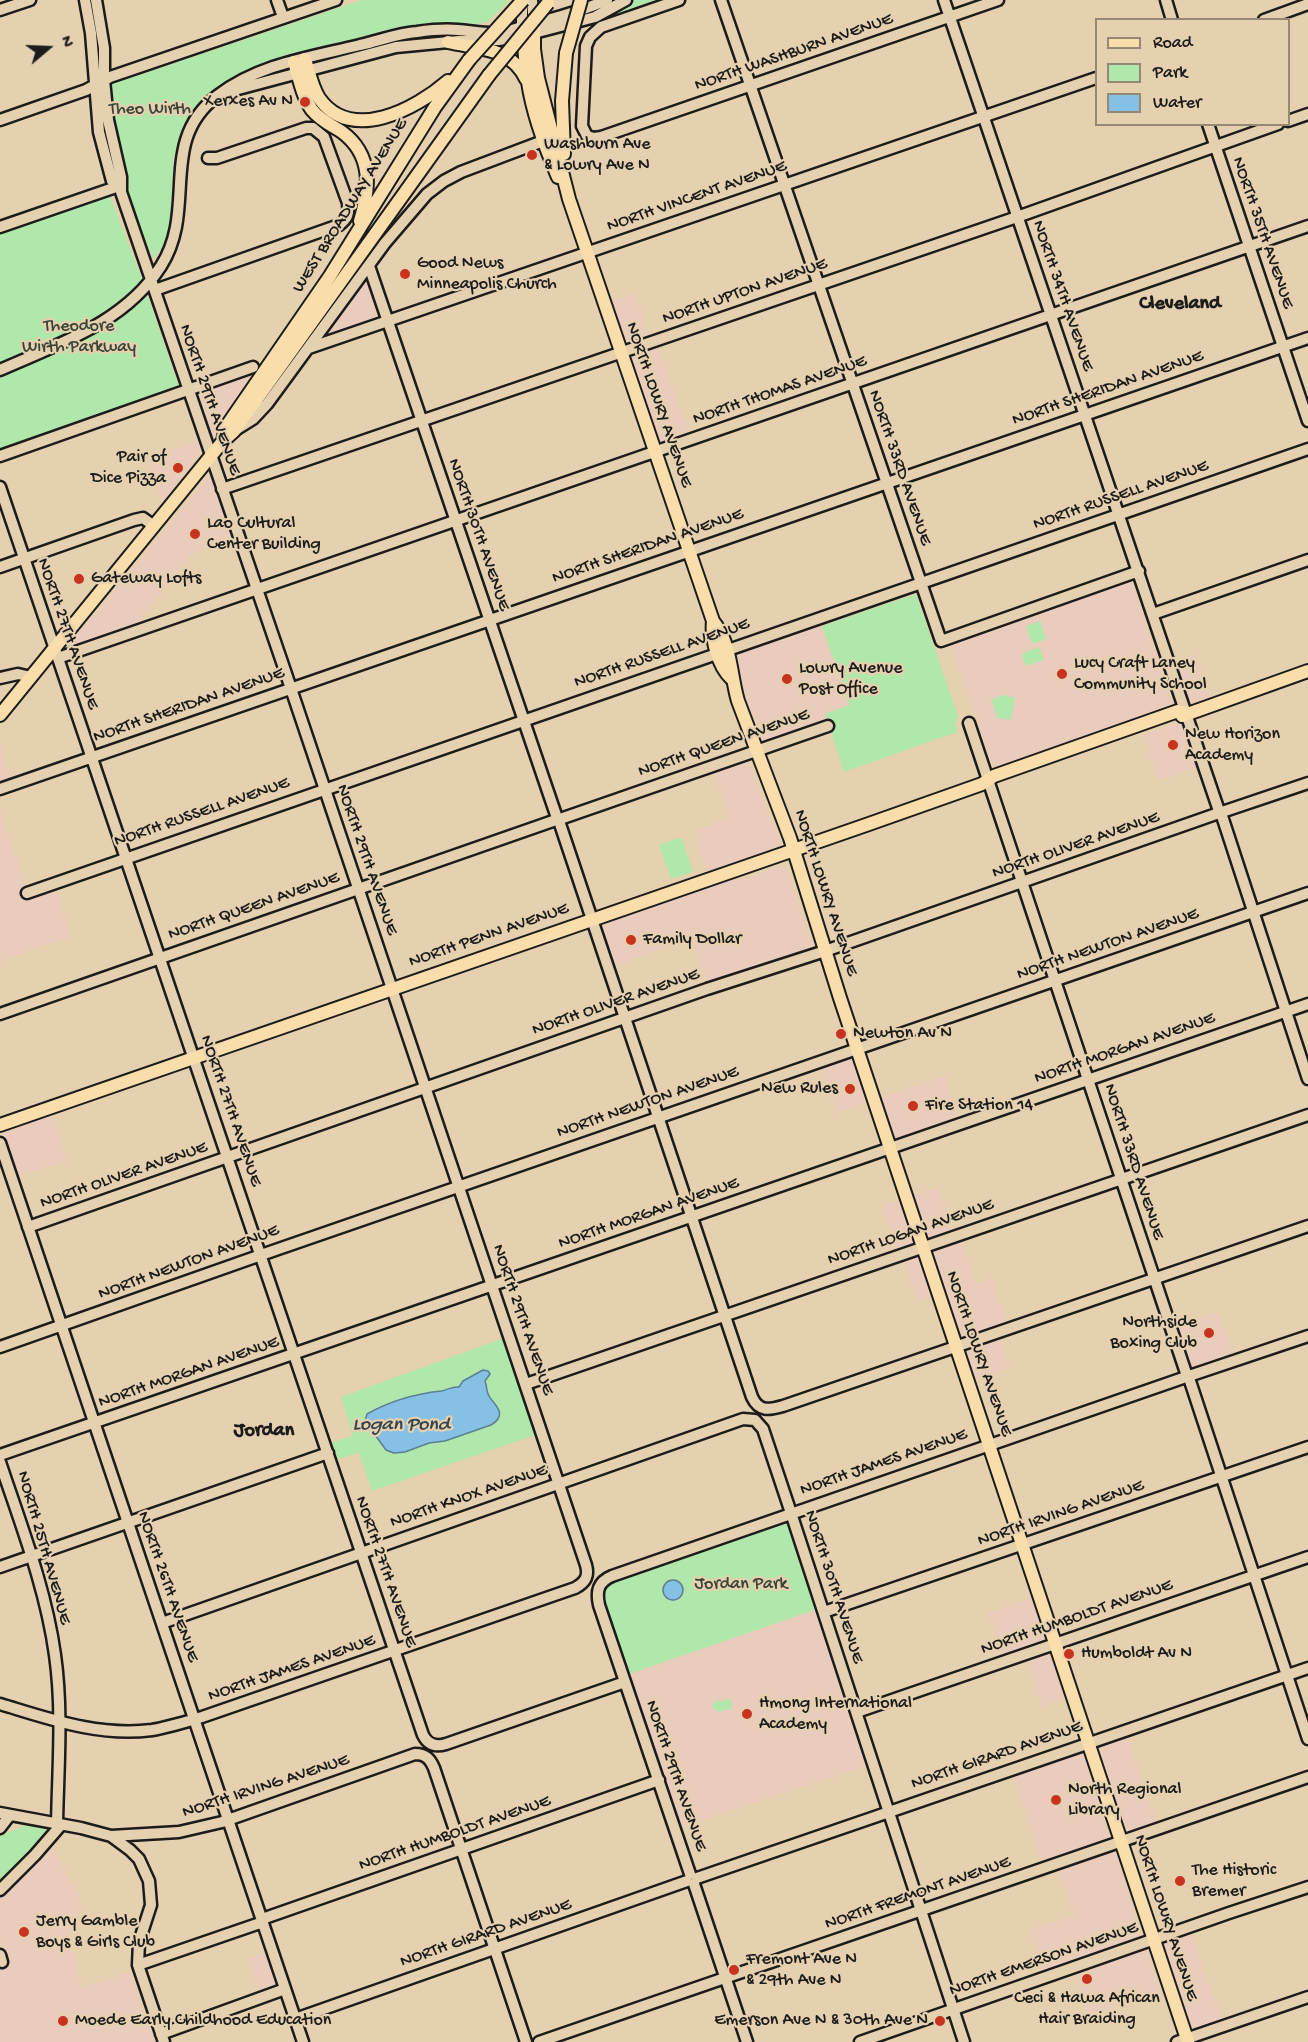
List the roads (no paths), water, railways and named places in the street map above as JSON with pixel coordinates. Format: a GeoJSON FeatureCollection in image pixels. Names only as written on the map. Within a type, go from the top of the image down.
{"type":"FeatureCollection","features":[{"type":"Feature","properties":{"kind":"main road","name":"WEST BROADWAY AVENUE"},"geometry":{"type":"LineString","coordinates":[[223,441],[226,426],[353,240],[435,107],[465,64],[523,0]]}},
{"type":"Feature","properties":{"kind":"main road"},"geometry":{"type":"LineString","coordinates":[[569,199],[570,182],[561,125],[563,77],[566,53],[581,0]]}},
{"type":"Feature","properties":{"kind":"main road","name":"WEST BROADWAY AVENUE"},"geometry":{"type":"LineString","coordinates":[[0,715],[31,677],[56,653],[154,526],[223,441],[234,431],[489,75],[549,1]]}},
{"type":"Feature","properties":{"kind":"main road","name":"NORTH LOWRY AVENUE"},"geometry":{"type":"LineString","coordinates":[[528,30],[528,82],[543,141],[569,199]]}},
{"type":"Feature","properties":{"kind":"main road","name":"NORTH LOWRY AVENUE"},"geometry":{"type":"LineString","coordinates":[[528,30],[569,199],[713,621],[712,634],[722,651],[724,672],[731,678],[793,850],[889,1147],[1121,1841],[1184,2041]]}},
{"type":"Feature","properties":{"kind":"main road"},"geometry":{"type":"LineString","coordinates":[[448,42],[487,48],[498,53],[519,66],[528,82]]}},
{"type":"Feature","properties":{"kind":"main road"},"geometry":{"type":"LineString","coordinates":[[301,66],[328,108],[344,117],[366,121],[398,112],[415,104],[441,87],[465,64]]}},
{"type":"Feature","properties":{"kind":"main road"},"geometry":{"type":"LineString","coordinates":[[301,66],[306,99],[312,110],[351,141],[359,151],[367,172],[368,191],[353,240]]}},
{"type":"Feature","properties":{"kind":"main road","name":"NORTH PENN AVENUE"},"geometry":{"type":"LineString","coordinates":[[0,1125],[989,781],[996,782],[1308,671]]}},
{"type":"Feature","properties":{"kind":"street"},"geometry":{"type":"LineString","coordinates":[[0,10],[30,0]]}},
{"type":"Feature","properties":{"kind":"street"},"geometry":{"type":"LineString","coordinates":[[85,0],[99,83]]}},
{"type":"Feature","properties":{"kind":"street"},"geometry":{"type":"LineString","coordinates":[[96,0],[104,48],[99,83]]}},
{"type":"Feature","properties":{"kind":"street"},"geometry":{"type":"LineString","coordinates":[[277,0],[283,17]]}},
{"type":"Feature","properties":{"kind":"street"},"geometry":{"type":"LineString","coordinates":[[0,120],[283,17],[336,0]]}},
{"type":"Feature","properties":{"kind":"street"},"geometry":{"type":"LineString","coordinates":[[523,0],[528,30]]}},
{"type":"Feature","properties":{"kind":"street"},"geometry":{"type":"LineString","coordinates":[[528,30],[532,0]]}},
{"type":"Feature","properties":{"kind":"street"},"geometry":{"type":"LineString","coordinates":[[153,285],[175,234],[180,200],[180,162],[187,132],[203,108],[216,96],[250,75],[396,46],[499,40],[607,0]]}},
{"type":"Feature","properties":{"kind":"street"},"geometry":{"type":"LineString","coordinates":[[301,66],[416,32],[459,30],[498,33],[528,30],[595,17],[626,0]]}},
{"type":"Feature","properties":{"kind":"street","name":"NORTH WASHBURN AVENUE"},"geometry":{"type":"LineString","coordinates":[[679,0],[601,27],[590,37],[586,46],[582,126],[587,136],[601,137],[998,0]]}},
{"type":"Feature","properties":{"kind":"street","name":"NORTH 33RD AVENUE"},"geometry":{"type":"LineString","coordinates":[[721,0],[941,642],[1139,571]]}},
{"type":"Feature","properties":{"kind":"street","name":"NORTH 34TH AVENUE"},"geometry":{"type":"LineString","coordinates":[[944,0],[1154,614],[1308,1079]]}},
{"type":"Feature","properties":{"kind":"street"},"geometry":{"type":"LineString","coordinates":[[1166,0],[1171,18]]}},
{"type":"Feature","properties":{"kind":"street"},"geometry":{"type":"LineString","coordinates":[[1270,18],[1308,4]]}},
{"type":"Feature","properties":{"kind":"street","name":"NORTH VINCENT AVENUE"},"geometry":{"type":"LineString","coordinates":[[309,348],[1095,78]]}},
{"type":"Feature","properties":{"kind":"street","name":"NORTH 29TH AVENUE"},"geometry":{"type":"LineString","coordinates":[[99,83],[121,177],[119,186],[427,1087],[586,1565],[586,1579]]}},
{"type":"Feature","properties":{"kind":"street"},"geometry":{"type":"LineString","coordinates":[[1290,120],[1308,114]]}},
{"type":"Feature","properties":{"kind":"street"},"geometry":{"type":"LineString","coordinates":[[543,141],[549,124]]}},
{"type":"Feature","properties":{"kind":"street","name":"NORTH 35TH AVENUE"},"geometry":{"type":"LineString","coordinates":[[1209,126],[1308,421]]}},
{"type":"Feature","properties":{"kind":"street","name":"NORTH UPTON AVENUE"},"geometry":{"type":"LineString","coordinates":[[222,489],[1017,217],[1272,126]]}},
{"type":"Feature","properties":{"kind":"street"},"geometry":{"type":"LineString","coordinates":[[0,370],[101,323],[153,285],[339,225],[349,213],[348,203],[324,137],[313,128],[306,128],[217,158],[208,158]]}},
{"type":"Feature","properties":{"kind":"street","name":"WEST BROADWAY AVENUE"},"geometry":{"type":"LineString","coordinates":[[234,431],[253,419],[267,404],[418,202],[444,181],[461,172],[543,141]]}},
{"type":"Feature","properties":{"kind":"street"},"geometry":{"type":"LineString","coordinates":[[0,227],[119,186]]}},
{"type":"Feature","properties":{"kind":"street","name":"NORTH THOMAS AVENUE"},"geometry":{"type":"LineString","coordinates":[[56,653],[256,589],[1308,226]]}},
{"type":"Feature","properties":{"kind":"street","name":"NORTH 30TH AVENUE"},"geometry":{"type":"LineString","coordinates":[[369,266],[592,919],[753,1401],[761,1408],[773,1409],[956,1346]]}},
{"type":"Feature","properties":{"kind":"street","name":"NORTH SHERIDAN AVENUE"},"geometry":{"type":"LineString","coordinates":[[0,789],[1308,338]]}},
{"type":"Feature","properties":{"kind":"street"},"geometry":{"type":"LineString","coordinates":[[0,456],[253,367]]}},
{"type":"Feature","properties":{"kind":"street","name":"NORTH RUSSELL AVENUE"},"geometry":{"type":"LineString","coordinates":[[27,892],[1308,449]]}},
{"type":"Feature","properties":{"kind":"street","name":"NORTH 27TH AVENUE"},"geometry":{"type":"LineString","coordinates":[[0,487],[425,1739],[431,1744],[446,1744],[626,1682]]}},
{"type":"Feature","properties":{"kind":"street"},"geometry":{"type":"LineString","coordinates":[[0,567],[134,520],[143,518],[154,526]]}},
{"type":"Feature","properties":{"kind":"street"},"geometry":{"type":"LineString","coordinates":[[1154,614],[1308,560]]}},
{"type":"Feature","properties":{"kind":"street"},"geometry":{"type":"LineString","coordinates":[[0,678],[18,674],[31,677]]}},
{"type":"Feature","properties":{"kind":"street","name":"NORTH 33RD AVENUE"},"geometry":{"type":"LineString","coordinates":[[969,723],[1308,1739]]}},
{"type":"Feature","properties":{"kind":"street","name":"NORTH QUEEN AVENUE"},"geometry":{"type":"LineString","coordinates":[[0,1014],[828,726]]}},
{"type":"Feature","properties":{"kind":"street","name":"NORTH OLIVER AVENUE"},"geometry":{"type":"LineString","coordinates":[[28,1227],[729,981],[825,951],[1308,783]]}},
{"type":"Feature","properties":{"kind":"street","name":"NORTH NEWTON AVENUE"},"geometry":{"type":"LineString","coordinates":[[0,1347],[1308,893]]}},
{"type":"Feature","properties":{"kind":"street","name":"NORTH MORGAN AVENUE"},"geometry":{"type":"LineString","coordinates":[[0,1455],[1308,1004]]}},
{"type":"Feature","properties":{"kind":"street","name":"NORTH LOGAN AVENUE"},"geometry":{"type":"LineString","coordinates":[[526,1384],[1308,1115]]}},
{"type":"Feature","properties":{"kind":"street","name":"NORTH 26TH AVENUE"},"geometry":{"type":"LineString","coordinates":[[0,1143],[303,2042]]}},
{"type":"Feature","properties":{"kind":"street"},"geometry":{"type":"LineString","coordinates":[[956,1346],[1308,1226]]}},
{"type":"Feature","properties":{"kind":"street","name":"NORTH JAMES AVENUE"},"geometry":{"type":"LineString","coordinates":[[599,1586],[612,1576],[1308,1336]]}},
{"type":"Feature","properties":{"kind":"street","name":"NORTH KNOX AVENUE"},"geometry":{"type":"LineString","coordinates":[[162,1623],[361,1551],[743,1419],[755,1420]]}},
{"type":"Feature","properties":{"kind":"street","name":"NORTH 30TH AVENUE"},"geometry":{"type":"LineString","coordinates":[[755,1420],[763,1429],[964,2042]]}},
{"type":"Feature","properties":{"kind":"street","name":"NORTH IRVING AVENUE"},"geometry":{"type":"LineString","coordinates":[[824,1612],[1308,1447]]}},
{"type":"Feature","properties":{"kind":"street"},"geometry":{"type":"LineString","coordinates":[[0,1567],[328,1453]]}},
{"type":"Feature","properties":{"kind":"street","name":"NORTH 25TH AVENUE"},"geometry":{"type":"LineString","coordinates":[[0,1462],[32,1557],[53,1644],[59,1688],[59,1824]]}},
{"type":"Feature","properties":{"kind":"street","name":"NORTH HUMBOLDT AVENUE"},"geometry":{"type":"LineString","coordinates":[[857,1712],[1308,1557]]}},
{"type":"Feature","properties":{"kind":"street","name":"NORTH JAMES AVENUE"},"geometry":{"type":"LineString","coordinates":[[0,1704],[86,1728],[127,1732],[152,1730],[194,1719],[394,1651],[575,1588],[586,1579]]}},
{"type":"Feature","properties":{"kind":"street","name":"NORTH 29TH AVENUE"},"geometry":{"type":"LineString","coordinates":[[599,1586],[600,1605],[747,2042]]}},
{"type":"Feature","properties":{"kind":"street","name":"NORTH GIRARD AVENUE"},"geometry":{"type":"LineString","coordinates":[[295,2019],[494,1948],[1308,1668]]}},
{"type":"Feature","properties":{"kind":"street","name":"NORTH IRVING AVENUE"},"geometry":{"type":"LineString","coordinates":[[5,1814],[111,1836],[179,1832],[228,1820],[415,1754],[425,1756],[431,1761],[461,1849]]}},
{"type":"Feature","properties":{"kind":"street","name":"NORTH FREMONT AVENUE"},"geometry":{"type":"LineString","coordinates":[[538,2042],[1308,1777]]}},
{"type":"Feature","properties":{"kind":"street","name":"NORTH HUMBOLDT AVENUE"},"geometry":{"type":"LineString","coordinates":[[138,1965],[659,1780]]}},
{"type":"Feature","properties":{"kind":"street"},"geometry":{"type":"LineString","coordinates":[[0,1828],[5,1814]]}},
{"type":"Feature","properties":{"kind":"street"},"geometry":{"type":"LineString","coordinates":[[0,1890],[35,1855],[59,1824]]}},
{"type":"Feature","properties":{"kind":"street"},"geometry":{"type":"LineString","coordinates":[[111,1836],[139,1859],[149,1881],[152,1893],[151,1905],[139,1942],[138,1965],[163,2038],[285,1989]]}},
{"type":"Feature","properties":{"kind":"street"},"geometry":{"type":"LineString","coordinates":[[461,1849],[526,2042]]}},
{"type":"Feature","properties":{"kind":"street","name":"NORTH EMERSON AVENUE"},"geometry":{"type":"LineString","coordinates":[[860,2042],[1308,1887]]}},
{"type":"Feature","properties":{"kind":"street"},"geometry":{"type":"LineString","coordinates":[[1184,2041],[1308,1997]]}},
{"type":"Feature","properties":{"kind":"water","name":"Logan Pond"},"geometry":{"type":"Polygon","coordinates":[[[483,1370],[490,1374],[485,1381],[487,1392],[500,1413],[491,1425],[445,1441],[394,1453],[386,1450],[365,1421],[367,1414],[384,1405],[412,1396],[459,1387],[463,1381],[483,1370]]]}},
{"type":"Feature","properties":{"kind":"water"},"geometry":{"type":"Polygon","coordinates":[[[673,1580],[680,1583],[683,1590],[680,1597],[673,1600],[666,1597],[663,1590],[666,1583],[673,1580]]]}},
{"type":"Feature","properties":{"kind":"place","name":"Xerxes Av N"},"geometry":{"type":"Point","coordinates":[305,102]}},
{"type":"Feature","properties":{"kind":"place","name":"Washburn Ave & Lowry Ave N"},"geometry":{"type":"Point","coordinates":[532,155]}},
{"type":"Feature","properties":{"kind":"place","name":"Good News Minneapolis Church"},"geometry":{"type":"Point","coordinates":[405,274]}},
{"type":"Feature","properties":{"kind":"place","name":"Pair of Dice Pizza"},"geometry":{"type":"Point","coordinates":[178,468]}},
{"type":"Feature","properties":{"kind":"place","name":"Lao Cultural Center Building"},"geometry":{"type":"Point","coordinates":[195,534]}},
{"type":"Feature","properties":{"kind":"place","name":"Gateway Lofts"},"geometry":{"type":"Point","coordinates":[79,579]}},
{"type":"Feature","properties":{"kind":"place","name":"Lucy Craft Laney Community School"},"geometry":{"type":"Point","coordinates":[1062,674]}},
{"type":"Feature","properties":{"kind":"place","name":"Lowry Avenue Post Office"},"geometry":{"type":"Point","coordinates":[787,679]}},
{"type":"Feature","properties":{"kind":"place","name":"New Horizon Academy"},"geometry":{"type":"Point","coordinates":[1173,745]}},
{"type":"Feature","properties":{"kind":"place","name":"Family Dollar"},"geometry":{"type":"Point","coordinates":[631,940]}},
{"type":"Feature","properties":{"kind":"place","name":"Newton Av N"},"geometry":{"type":"Point","coordinates":[841,1034]}},
{"type":"Feature","properties":{"kind":"place","name":"New Rules"},"geometry":{"type":"Point","coordinates":[850,1089]}},
{"type":"Feature","properties":{"kind":"place","name":"Fire Station 14"},"geometry":{"type":"Point","coordinates":[913,1106]}},
{"type":"Feature","properties":{"kind":"place","name":"Northside Boxing Club"},"geometry":{"type":"Point","coordinates":[1209,1333]}},
{"type":"Feature","properties":{"kind":"place","name":"Humboldt Av N"},"geometry":{"type":"Point","coordinates":[1069,1654]}},
{"type":"Feature","properties":{"kind":"place","name":"Hmong International Academy"},"geometry":{"type":"Point","coordinates":[747,1714]}},
{"type":"Feature","properties":{"kind":"place","name":"North Regional Library"},"geometry":{"type":"Point","coordinates":[1056,1800]}},
{"type":"Feature","properties":{"kind":"place","name":"The Historic Bremer"},"geometry":{"type":"Point","coordinates":[1180,1881]}},
{"type":"Feature","properties":{"kind":"place","name":"Jerry Gamble Boys & Girls Club"},"geometry":{"type":"Point","coordinates":[24,1932]}},
{"type":"Feature","properties":{"kind":"place","name":"Fremont Ave N & 29th Ave N"},"geometry":{"type":"Point","coordinates":[734,1970]}},
{"type":"Feature","properties":{"kind":"place","name":"Ceci & Hawa African Hair Braiding"},"geometry":{"type":"Point","coordinates":[1087,1979]}},
{"type":"Feature","properties":{"kind":"place","name":"Moede Early Childhood Education"},"geometry":{"type":"Point","coordinates":[63,2021]}},
{"type":"Feature","properties":{"kind":"place","name":"Emerson Ave N & 30th Ave N"},"geometry":{"type":"Point","coordinates":[940,2021]}},
{"type":"Feature","properties":{"kind":"district","name":"Cleveland"},"geometry":{"type":"Point","coordinates":[1180,305]}},
{"type":"Feature","properties":{"kind":"district","name":"Jordan"},"geometry":{"type":"Point","coordinates":[264,1432]}},
{"type":"Feature","properties":{"kind":"park label","name":"Theo Wirth"},"geometry":{"type":"Point","coordinates":[150,110]}},
{"type":"Feature","properties":{"kind":"park label","name":"Theodore Wirth Parkway"},"geometry":{"type":"Point","coordinates":[79,337]}},
{"type":"Feature","properties":{"kind":"park label","name":"Jordan Park"},"geometry":{"type":"Point","coordinates":[741,1585]}}]}
